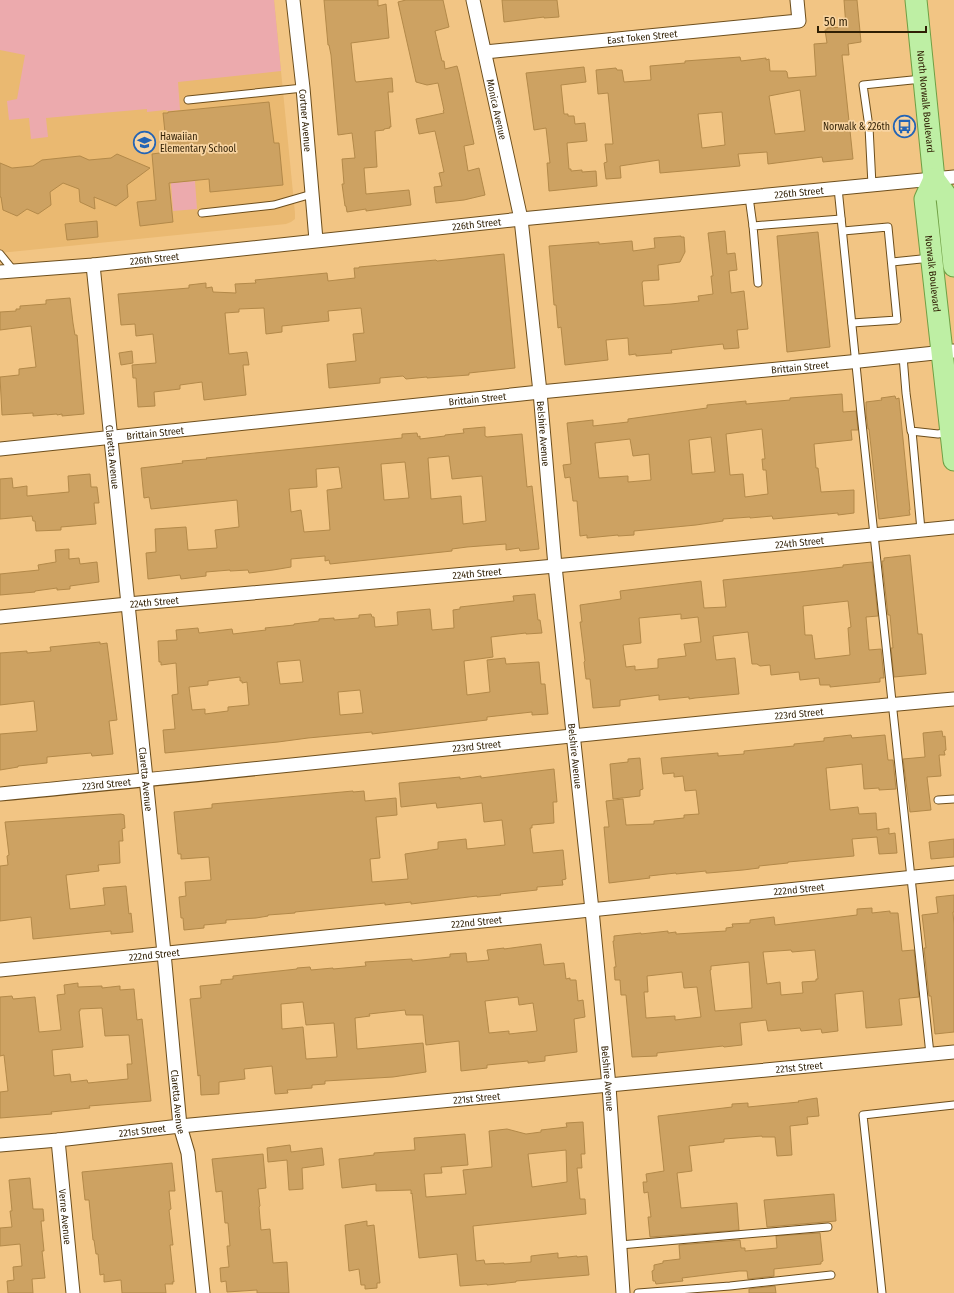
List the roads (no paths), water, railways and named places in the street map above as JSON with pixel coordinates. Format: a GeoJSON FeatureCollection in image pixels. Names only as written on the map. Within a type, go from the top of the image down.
{"type":"FeatureCollection","features":[{"type":"Feature","properties":{"kind":"main road","name":"North Norwalk Boulevard"},"geometry":{"type":"LineString","coordinates":[[916,0],[923,79],[944,178]]}},
{"type":"Feature","properties":{"kind":"main road","name":"Norwalk Boulevard"},"geometry":{"type":"LineString","coordinates":[[944,178],[925,199],[931,258],[948,351],[951,432],[954,460]]}},
{"type":"Feature","properties":{"kind":"main road"},"geometry":{"type":"LineString","coordinates":[[944,178],[954,266]]}},
{"type":"Feature","properties":{"kind":"street","name":"Cortner Avenue"},"geometry":{"type":"LineString","coordinates":[[293,0],[303,88],[316,240]]}},
{"type":"Feature","properties":{"kind":"street","name":"Monica Avenue"},"geometry":{"type":"LineString","coordinates":[[473,0],[486,52],[521,219]]}},
{"type":"Feature","properties":{"kind":"street","name":"East Token Street"},"geometry":{"type":"LineString","coordinates":[[486,52],[799,21],[797,0]]}},
{"type":"Feature","properties":{"kind":"street","name":"226th Street"},"geometry":{"type":"LineString","coordinates":[[6,271],[93,265],[521,219],[944,178]]}},
{"type":"Feature","properties":{"kind":"street","name":"Belshire Avenue"},"geometry":{"type":"LineString","coordinates":[[521,219],[540,392],[555,566],[574,735],[609,1086],[623,1293]]}},
{"type":"Feature","properties":{"kind":"street","name":"Claretta Avenue"},"geometry":{"type":"LineString","coordinates":[[93,265],[164,952],[180,1126],[188,1153],[203,1293]]}},
{"type":"Feature","properties":{"kind":"street","name":"Brittain Street"},"geometry":{"type":"LineString","coordinates":[[0,449],[948,351]]}},
{"type":"Feature","properties":{"kind":"street","name":"224th Street"},"geometry":{"type":"LineString","coordinates":[[0,617],[128,604],[555,566],[954,527]]}},
{"type":"Feature","properties":{"kind":"street","name":"223rd Street"},"geometry":{"type":"LineString","coordinates":[[0,794],[146,781],[574,735],[954,699]]}},
{"type":"Feature","properties":{"kind":"street","name":"222nd Street"},"geometry":{"type":"LineString","coordinates":[[0,970],[164,952],[954,873]]}},
{"type":"Feature","properties":{"kind":"street","name":"221st Street"},"geometry":{"type":"LineString","coordinates":[[0,1145],[180,1126],[954,1052]]}},
{"type":"Feature","properties":{"kind":"street","name":"Verne Avenue"},"geometry":{"type":"LineString","coordinates":[[58,1140],[73,1293]]}},
{"type":"Feature","properties":{"kind":"lane"},"geometry":{"type":"LineString","coordinates":[[872,185],[869,127],[863,85],[923,79]]}},
{"type":"Feature","properties":{"kind":"lane"},"geometry":{"type":"LineString","coordinates":[[188,100],[303,88]]}},
{"type":"Feature","properties":{"kind":"lane"},"geometry":{"type":"LineString","coordinates":[[838,188],[930,1054]]}},
{"type":"Feature","properties":{"kind":"lane"},"geometry":{"type":"LineString","coordinates":[[202,213],[274,205],[312,194]]}},
{"type":"Feature","properties":{"kind":"lane"},"geometry":{"type":"LineString","coordinates":[[749,197],[758,282]]}},
{"type":"Feature","properties":{"kind":"lane"},"geometry":{"type":"LineString","coordinates":[[753,226],[842,219]]}},
{"type":"Feature","properties":{"kind":"lane"},"geometry":{"type":"LineString","coordinates":[[843,231],[888,226],[892,262],[897,320],[852,323]]}},
{"type":"Feature","properties":{"kind":"lane"},"geometry":{"type":"LineString","coordinates":[[0,254],[6,271]]}},
{"type":"Feature","properties":{"kind":"lane"},"geometry":{"type":"LineString","coordinates":[[892,262],[931,258]]}},
{"type":"Feature","properties":{"kind":"lane"},"geometry":{"type":"LineString","coordinates":[[903,356],[921,530]]}},
{"type":"Feature","properties":{"kind":"lane"},"geometry":{"type":"LineString","coordinates":[[912,432],[938,434],[951,432]]}},
{"type":"Feature","properties":{"kind":"lane"},"geometry":{"type":"LineString","coordinates":[[938,800],[954,799]]}},
{"type":"Feature","properties":{"kind":"lane"},"geometry":{"type":"LineString","coordinates":[[882,1293],[863,1115],[954,1104]]}},
{"type":"Feature","properties":{"kind":"lane"},"geometry":{"type":"LineString","coordinates":[[620,1245],[828,1227]]}},
{"type":"Feature","properties":{"kind":"lane"},"geometry":{"type":"LineString","coordinates":[[638,1293],[730,1286],[831,1275]]}},
{"type":"Feature","properties":{"kind":"place","name":"Norwalk & 226th"},"geometry":{"type":"Point","coordinates":[905,126]}},
{"type":"Feature","properties":{"kind":"place","name":"Hawaiian Elementary School"},"geometry":{"type":"Point","coordinates":[144,142]}}]}
